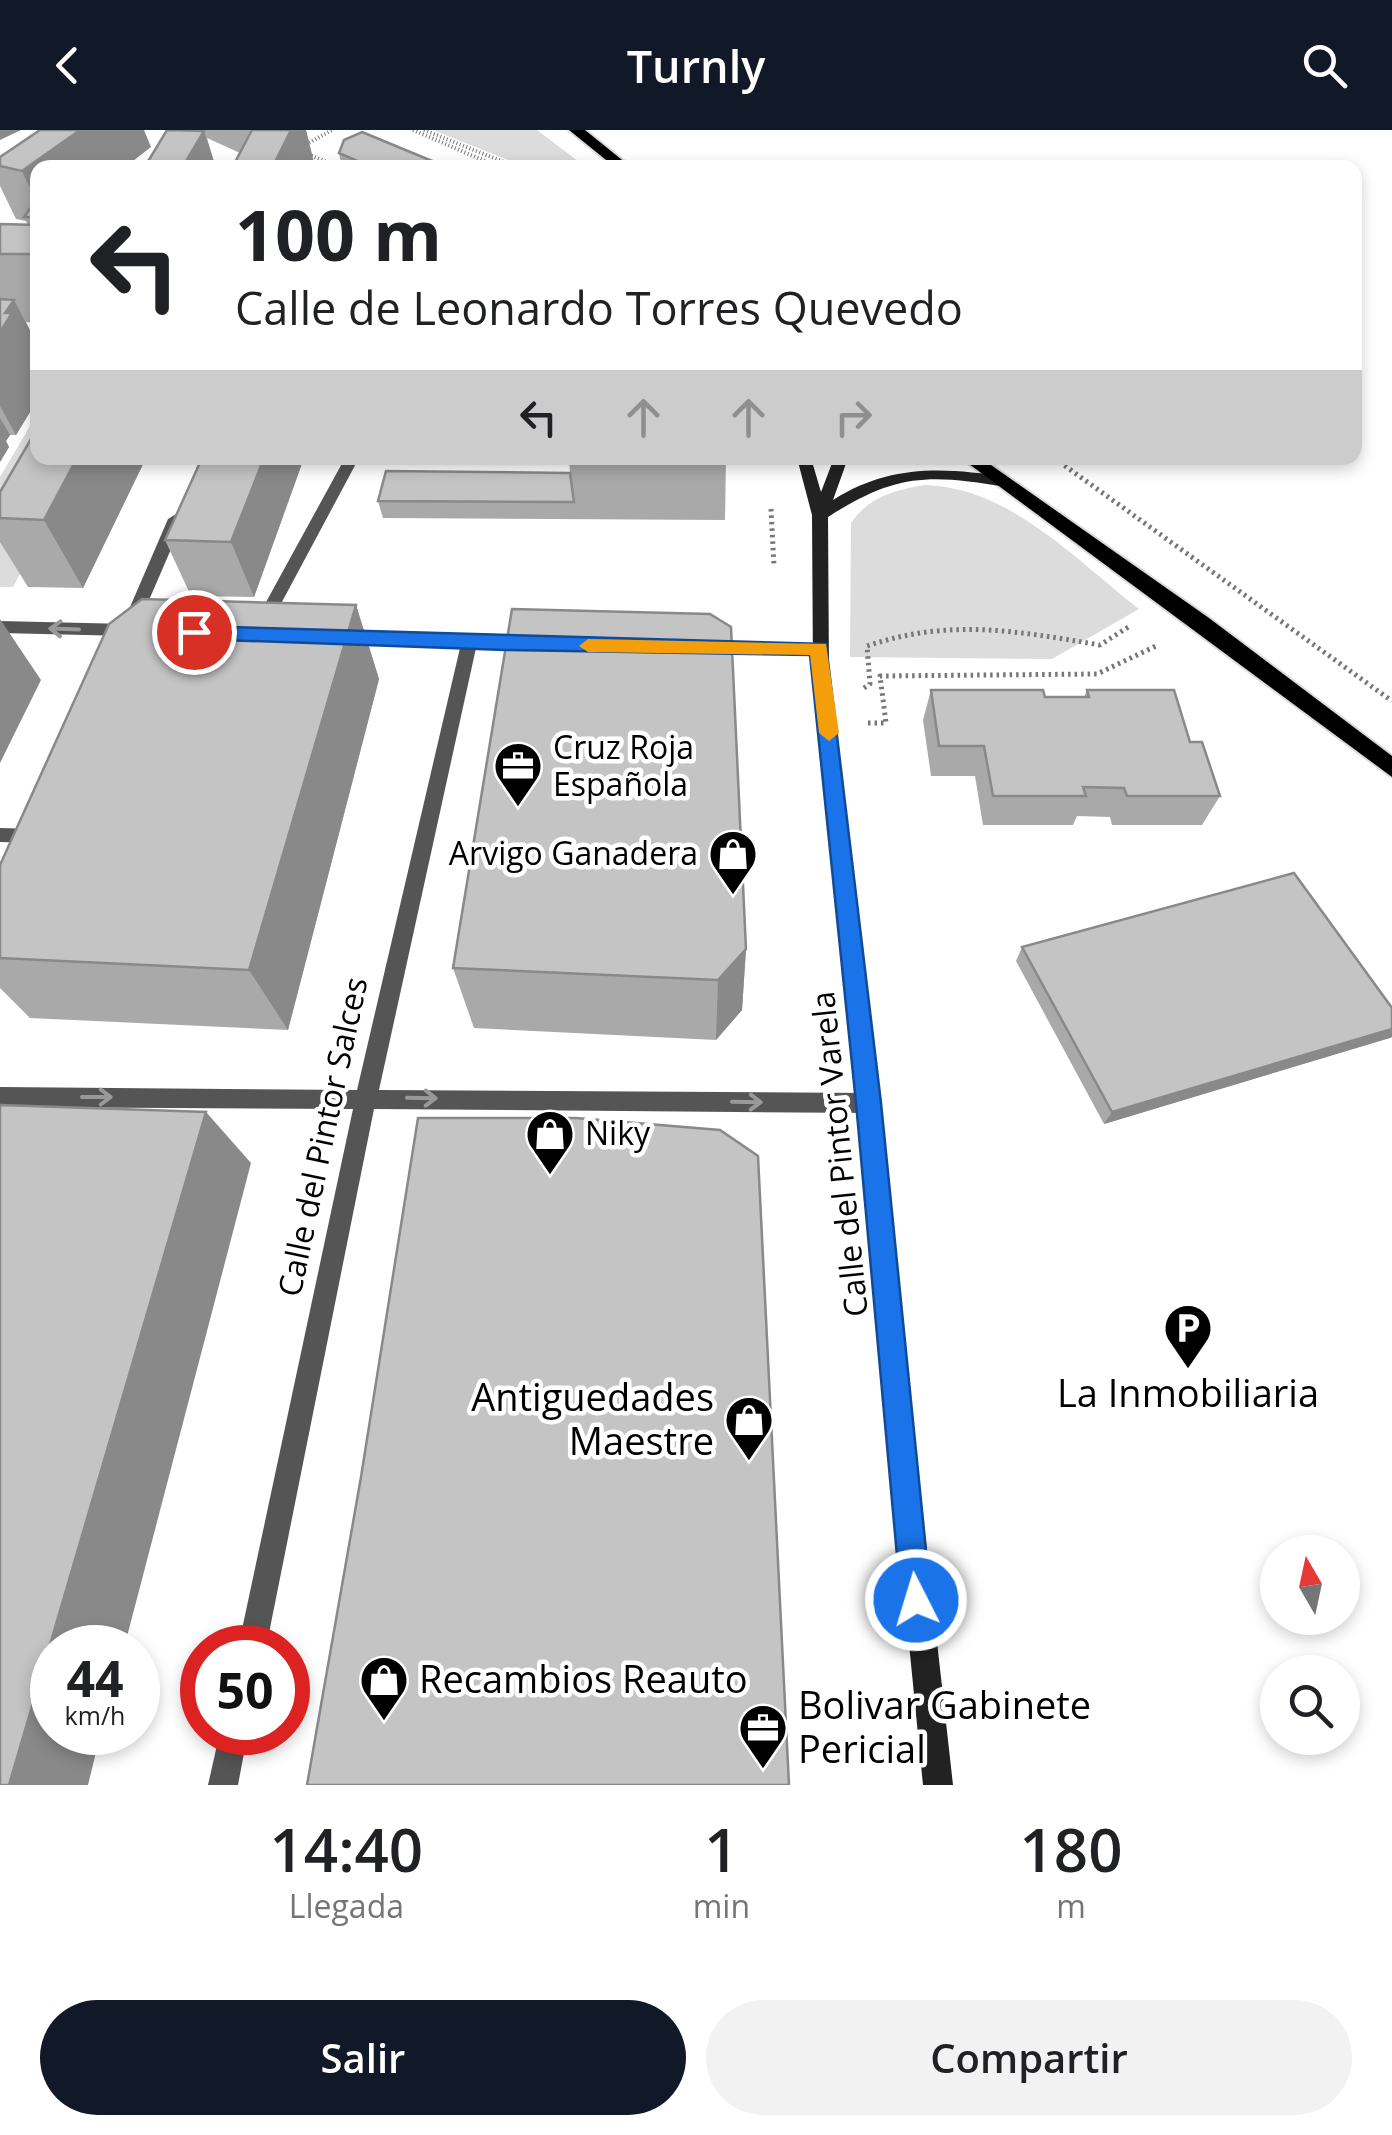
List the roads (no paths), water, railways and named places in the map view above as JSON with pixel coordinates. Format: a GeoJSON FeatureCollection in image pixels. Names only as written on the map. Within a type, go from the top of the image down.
{"type":"FeatureCollection","features":[{"type":"Feature","properties":{"kind":"main road"},"geometry":{"type":"LineString","coordinates":[[576,130],[615,160]]}},
{"type":"Feature","properties":{"kind":"main road","name":"Calle del Pintor Varela"},"geometry":{"type":"LineString","coordinates":[[806,465],[820,515],[819,649],[938,1785]]}},
{"type":"Feature","properties":{"kind":"main road","name":"Calle del Pintor Varela"},"geometry":{"type":"LineString","coordinates":[[820,515],[839,465]]}},
{"type":"Feature","properties":{"kind":"main road"},"geometry":{"type":"LineString","coordinates":[[984,465],[1202,623],[1392,768]]}},
{"type":"Feature","properties":{"kind":"main road"},"geometry":{"type":"LineString","coordinates":[[820,515],[861,487],[908,474],[948,472],[1007,482]]}},
{"type":"Feature","properties":{"kind":"street"},"geometry":{"type":"LineString","coordinates":[[238,634],[264,635],[349,465]]}},
{"type":"Feature","properties":{"kind":"street"},"geometry":{"type":"LineString","coordinates":[[120,648],[136,630],[180,510]]}},
{"type":"Feature","properties":{"kind":"street"},"geometry":{"type":"LineString","coordinates":[[0,627],[136,630]]}},
{"type":"Feature","properties":{"kind":"street"},"geometry":{"type":"LineString","coordinates":[[318,637],[547,645]]}},
{"type":"Feature","properties":{"kind":"street","name":"Calle del Pintor Salces"},"geometry":{"type":"LineString","coordinates":[[257,1625],[366,1098],[469,643]]}},
{"type":"Feature","properties":{"kind":"street"},"geometry":{"type":"LineString","coordinates":[[684,648],[819,649]]}},
{"type":"Feature","properties":{"kind":"street"},"geometry":{"type":"LineString","coordinates":[[0,836],[39,836]]}},
{"type":"Feature","properties":{"kind":"street"},"geometry":{"type":"LineString","coordinates":[[0,1097],[868,1103]]}},
{"type":"Feature","properties":{"kind":"street"},"geometry":{"type":"LineString","coordinates":[[224,1785],[230,1755]]}},
{"type":"Feature","properties":{"kind":"place","name":"Cruz Roja Española"},"geometry":{"type":"Point","coordinates":[518,808]}},
{"type":"Feature","properties":{"kind":"place","name":"Arvigo Ganadera"},"geometry":{"type":"Point","coordinates":[733,896]}},
{"type":"Feature","properties":{"kind":"place","name":"Niky"},"geometry":{"type":"Point","coordinates":[550,1176]}},
{"type":"Feature","properties":{"kind":"place","name":"La Inmobiliaria"},"geometry":{"type":"Point","coordinates":[1188,1370]}},
{"type":"Feature","properties":{"kind":"place","name":"Antiguedades Maestre"},"geometry":{"type":"Point","coordinates":[749,1462]}},
{"type":"Feature","properties":{"kind":"place","name":"Recambios Reauto"},"geometry":{"type":"Point","coordinates":[384,1722]}},
{"type":"Feature","properties":{"kind":"place","name":"Bolivar Gabinete Pericial"},"geometry":{"type":"Point","coordinates":[763,1770]}}]}
